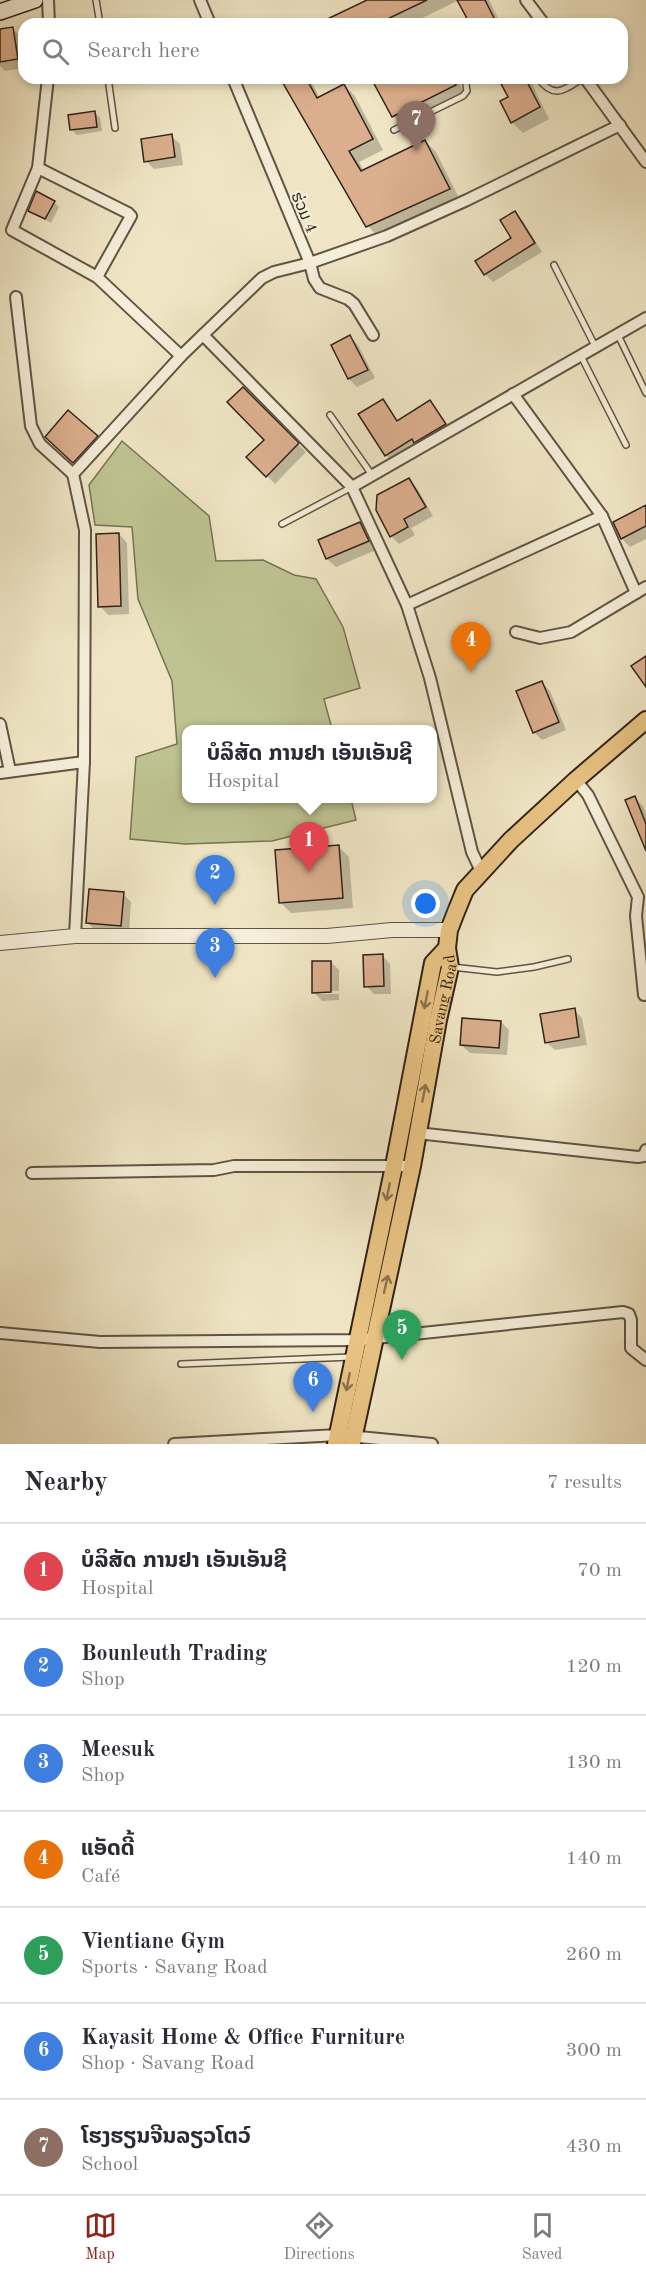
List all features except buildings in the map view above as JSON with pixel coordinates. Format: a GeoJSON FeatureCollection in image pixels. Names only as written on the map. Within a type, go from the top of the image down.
{"type":"FeatureCollection","features":[{"type":"Feature","properties":{"kind":"main road"},"geometry":{"type":"LineString","coordinates":[[0,12],[30,1]]}},
{"type":"Feature","properties":{"kind":"main road"},"geometry":{"type":"LineString","coordinates":[[447,948],[449,930],[465,890],[481,871],[576,780],[646,720]]}},
{"type":"Feature","properties":{"kind":"main road","name":"Savang Road"},"geometry":{"type":"LineString","coordinates":[[344,1440],[374,1338],[412,1166],[450,967],[447,948]]}},
{"type":"Feature","properties":{"kind":"main road","name":"Savang Road"},"geometry":{"type":"LineString","coordinates":[[344,1440],[354,1348],[394,1166],[433,963],[447,948]]}},
{"type":"Feature","properties":{"kind":"street"},"geometry":{"type":"LineString","coordinates":[[48,0],[49,18]]}},
{"type":"Feature","properties":{"kind":"street"},"geometry":{"type":"LineString","coordinates":[[200,0],[208,18]]}},
{"type":"Feature","properties":{"kind":"street"},"geometry":{"type":"LineString","coordinates":[[526,0],[536,18]]}},
{"type":"Feature","properties":{"kind":"street"},"geometry":{"type":"LineString","coordinates":[[47,84],[38,168],[12,230],[97,277],[181,356]]}},
{"type":"Feature","properties":{"kind":"street","name":"ຮ່ວມ 4"},"geometry":{"type":"LineString","coordinates":[[235,84],[310,263],[314,279],[320,288],[348,299],[354,304],[373,335]]}},
{"type":"Feature","properties":{"kind":"street"},"geometry":{"type":"LineString","coordinates":[[589,84],[646,162]]}},
{"type":"Feature","properties":{"kind":"street"},"geometry":{"type":"LineString","coordinates":[[73,474],[181,356],[262,278],[274,272],[310,263],[387,236],[467,200],[620,125]]}},
{"type":"Feature","properties":{"kind":"street"},"geometry":{"type":"LineString","coordinates":[[38,168],[131,216],[97,277]]}},
{"type":"Feature","properties":{"kind":"street"},"geometry":{"type":"LineString","coordinates":[[16,297],[32,426],[40,444],[73,474],[85,530],[84,762],[75,936]]}},
{"type":"Feature","properties":{"kind":"street"},"geometry":{"type":"LineString","coordinates":[[352,487],[646,318]]}},
{"type":"Feature","properties":{"kind":"street"},"geometry":{"type":"LineString","coordinates":[[202,335],[352,487],[407,605],[430,678],[472,852],[481,871]]}},
{"type":"Feature","properties":{"kind":"street"},"geometry":{"type":"LineString","coordinates":[[513,394],[602,516],[636,593]]}},
{"type":"Feature","properties":{"kind":"street"},"geometry":{"type":"LineString","coordinates":[[407,605],[602,516]]}},
{"type":"Feature","properties":{"kind":"street"},"geometry":{"type":"LineString","coordinates":[[516,632],[540,638],[571,632],[646,586]]}},
{"type":"Feature","properties":{"kind":"street"},"geometry":{"type":"LineString","coordinates":[[0,723],[5,772],[84,762]]}},
{"type":"Feature","properties":{"kind":"street"},"geometry":{"type":"LineString","coordinates":[[576,780],[588,795],[638,897],[642,924],[644,995]]}},
{"type":"Feature","properties":{"kind":"street"},"geometry":{"type":"LineString","coordinates":[[0,943],[75,936],[327,936],[392,930],[449,930]]}},
{"type":"Feature","properties":{"kind":"street"},"geometry":{"type":"LineString","coordinates":[[417,1133],[638,1157],[644,1156],[646,1150]]}},
{"type":"Feature","properties":{"kind":"street"},"geometry":{"type":"LineString","coordinates":[[32,1173],[214,1170],[234,1166],[412,1166]]}},
{"type":"Feature","properties":{"kind":"street"},"geometry":{"type":"LineString","coordinates":[[0,1333],[100,1342],[354,1348],[374,1338],[623,1312],[628,1314],[630,1320],[631,1348],[646,1360]]}},
{"type":"Feature","properties":{"kind":"street"},"geometry":{"type":"LineString","coordinates":[[174,1444],[344,1440],[432,1444]]}},
{"type":"Feature","properties":{"kind":"lane"},"geometry":{"type":"LineString","coordinates":[[96,0],[99,18]]}},
{"type":"Feature","properties":{"kind":"lane"},"geometry":{"type":"LineString","coordinates":[[109,84],[115,128]]}},
{"type":"Feature","properties":{"kind":"lane"},"geometry":{"type":"LineString","coordinates":[[394,130],[463,96],[467,91],[466,84]]}},
{"type":"Feature","properties":{"kind":"lane"},"geometry":{"type":"LineString","coordinates":[[543,84],[546,88],[558,92],[573,84]]}},
{"type":"Feature","properties":{"kind":"lane"},"geometry":{"type":"LineString","coordinates":[[554,265],[595,346]]}},
{"type":"Feature","properties":{"kind":"lane"},"geometry":{"type":"LineString","coordinates":[[617,333],[646,393]]}},
{"type":"Feature","properties":{"kind":"lane"},"geometry":{"type":"LineString","coordinates":[[580,354],[626,445]]}},
{"type":"Feature","properties":{"kind":"lane"},"geometry":{"type":"LineString","coordinates":[[330,415],[372,475]]}},
{"type":"Feature","properties":{"kind":"lane"},"geometry":{"type":"LineString","coordinates":[[282,524],[352,487]]}},
{"type":"Feature","properties":{"kind":"lane"},"geometry":{"type":"LineString","coordinates":[[450,967],[497,972],[534,968],[568,960]]}},
{"type":"Feature","properties":{"kind":"lane"},"geometry":{"type":"LineString","coordinates":[[181,1364],[354,1348]]}},
{"type":"Feature","properties":{"kind":"green space"},"geometry":{"type":"Polygon","coordinates":[[[122,441],[209,516],[216,561],[263,560],[294,575],[316,579],[343,627],[360,688],[324,699],[331,725],[182,725],[182,803],[352,803],[356,820],[272,841],[185,844],[130,839],[136,757],[177,744],[172,681],[138,599],[132,527],[95,525],[89,485],[122,441]]]}},
{"type":"Feature","properties":{"kind":"place","name":"ໂຮງຮຽນຈີນລຽວໂຕວ໌"},"geometry":{"type":"Point","coordinates":[416,151]}},
{"type":"Feature","properties":{"kind":"place","name":"ແອັດດີ້"},"geometry":{"type":"Point","coordinates":[471,672]}},
{"type":"Feature","properties":{"kind":"place","name":"ບໍລິສັດ ການຢາ ເອັນເອັນຊີ"},"geometry":{"type":"Point","coordinates":[309,872]}},
{"type":"Feature","properties":{"kind":"place","name":"Bounleuth Trading"},"geometry":{"type":"Point","coordinates":[215,905]}},
{"type":"Feature","properties":{"kind":"place","name":"Meesuk"},"geometry":{"type":"Point","coordinates":[215,978]}},
{"type":"Feature","properties":{"kind":"place","name":"Vientiane Gym"},"geometry":{"type":"Point","coordinates":[402,1360]}},
{"type":"Feature","properties":{"kind":"place","name":"Kayasit Home & Office Furniture"},"geometry":{"type":"Point","coordinates":[313,1412]}}]}
